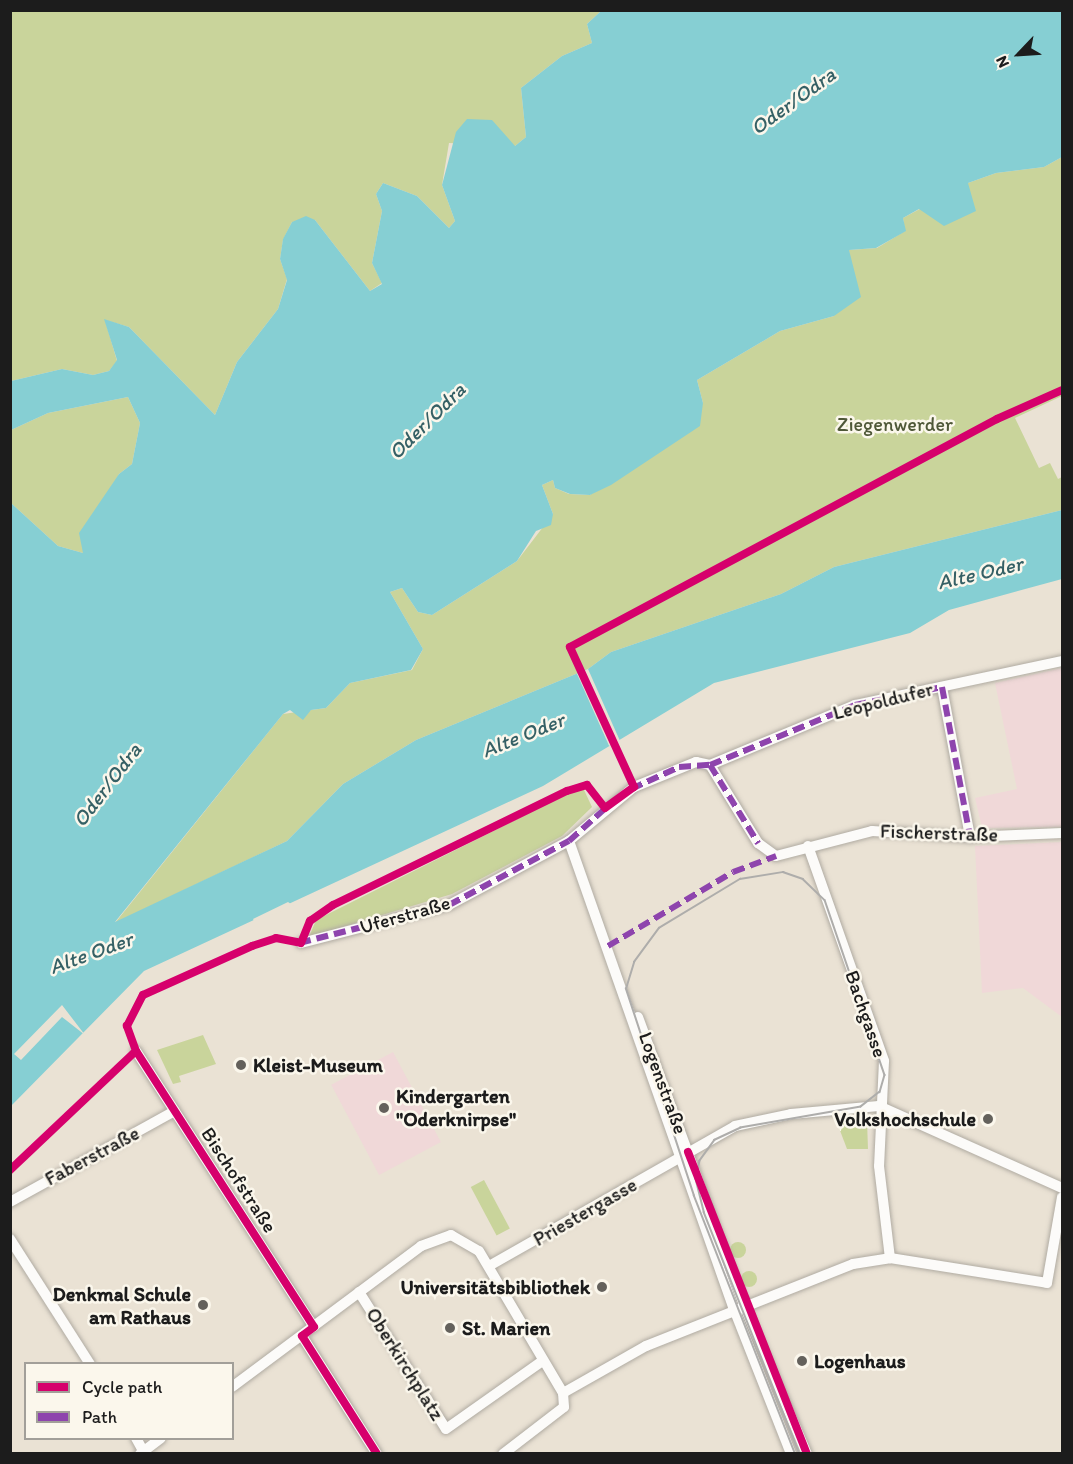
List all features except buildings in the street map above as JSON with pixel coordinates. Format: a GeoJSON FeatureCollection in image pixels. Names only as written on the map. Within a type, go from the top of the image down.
{"type":"FeatureCollection","features":[{"type":"Feature","properties":{"kind":"street","name":"Leopoldufer"},"geometry":{"type":"LineString","coordinates":[[710,765],[836,712],[1062,661]]}},
{"type":"Feature","properties":{"kind":"street"},"geometry":{"type":"LineString","coordinates":[[942,687],[970,837]]}},
{"type":"Feature","properties":{"kind":"street"},"geometry":{"type":"LineString","coordinates":[[569,841],[634,787],[679,766],[710,765]]}},
{"type":"Feature","properties":{"kind":"street","name":"Fischerstraße"},"geometry":{"type":"LineString","coordinates":[[710,765],[758,843],[776,856],[872,831],[970,837],[1062,833]]}},
{"type":"Feature","properties":{"kind":"street","name":"Uferstraße"},"geometry":{"type":"LineString","coordinates":[[300,943],[449,905],[569,841]]}},
{"type":"Feature","properties":{"kind":"street","name":"Logenstraße"},"geometry":{"type":"LineString","coordinates":[[569,841],[792,1454]]}},
{"type":"Feature","properties":{"kind":"street","name":"Bachgasse"},"geometry":{"type":"LineString","coordinates":[[808,846],[884,1061],[879,1106],[879,1166],[890,1258]]}},
{"type":"Feature","properties":{"kind":"street","name":"Bischofstraße"},"geometry":{"type":"LineString","coordinates":[[136,1051],[314,1327]]}},
{"type":"Feature","properties":{"kind":"street"},"geometry":{"type":"LineString","coordinates":[[879,1106],[1062,1188]]}},
{"type":"Feature","properties":{"kind":"street","name":"Priestergasse"},"geometry":{"type":"LineString","coordinates":[[489,1266],[684,1155],[749,1122],[879,1106]]}},
{"type":"Feature","properties":{"kind":"street","name":"Faberstraße"},"geometry":{"type":"LineString","coordinates":[[10,1202],[175,1111]]}},
{"type":"Feature","properties":{"kind":"street"},"geometry":{"type":"LineString","coordinates":[[563,1393],[628,1354],[739,1307],[833,1271],[890,1258],[1047,1283],[1062,1197]]}},
{"type":"Feature","properties":{"kind":"street"},"geometry":{"type":"LineString","coordinates":[[234,1386],[437,1237],[468,1240],[489,1266],[541,1362],[563,1393],[564,1407],[503,1454]]}},
{"type":"Feature","properties":{"kind":"street"},"geometry":{"type":"LineString","coordinates":[[10,1239],[89,1362]]}},
{"type":"Feature","properties":{"kind":"street","name":"Oberkirchplatz"},"geometry":{"type":"LineString","coordinates":[[359,1292],[446,1429],[541,1362]]}},
{"type":"Feature","properties":{"kind":"street","name":"Logenstraße"},"geometry":{"type":"LineString","coordinates":[[739,1307],[807,1454]]}},
{"type":"Feature","properties":{"kind":"street"},"geometry":{"type":"LineString","coordinates":[[302,1336],[377,1454]]}},
{"type":"Feature","properties":{"kind":"street"},"geometry":{"type":"LineString","coordinates":[[143,1453],[159,1440]]}},
{"type":"Feature","properties":{"kind":"shaded area"},"geometry":{"type":"Polygon","coordinates":[[[1062,668],[1062,827],[982,828],[975,798],[1017,789],[995,683],[1062,668]]]}},
{"type":"Feature","properties":{"kind":"shaded area"},"geometry":{"type":"Polygon","coordinates":[[[1062,842],[1062,1017],[1023,988],[982,993],[975,846],[1062,842]]]}},
{"type":"Feature","properties":{"kind":"shaded area","name":"Kindergarten \"Oderknirpse\""},"geometry":{"type":"Polygon","coordinates":[[[393,1052],[441,1142],[379,1175],[331,1085],[393,1052]]]}},
{"type":"Feature","properties":{"kind":"green space"},"geometry":{"type":"Polygon","coordinates":[[[10,11],[601,11],[587,24],[592,43],[562,56],[521,88],[526,137],[515,146],[449,143],[442,185],[455,221],[449,228],[417,196],[383,183],[376,194],[382,211],[372,263],[382,283],[370,291],[315,220],[292,222],[283,240],[280,259],[287,279],[278,309],[237,362],[215,415],[129,327],[105,320],[117,361],[109,371],[93,375],[62,369],[11,381],[10,11]]]}},
{"type":"Feature","properties":{"kind":"green space","name":"Ziegenwerder"},"geometry":{"type":"Polygon","coordinates":[[[1062,157],[1062,396],[1015,418],[1039,468],[1050,463],[1058,479],[1062,477],[1062,510],[834,567],[781,594],[611,652],[588,669],[416,740],[343,784],[287,841],[115,923],[283,714],[326,708],[350,683],[412,670],[423,649],[390,592],[402,588],[418,612],[432,615],[517,561],[553,514],[542,485],[553,480],[555,488],[569,494],[590,495],[703,403],[697,380],[780,331],[834,316],[850,270],[849,250],[877,248],[905,231],[903,218],[968,183],[996,173],[1044,167],[1062,157]]]}},
{"type":"Feature","properties":{"kind":"green space"},"geometry":{"type":"Polygon","coordinates":[[[128,397],[140,423],[132,464],[119,474],[83,553],[58,546],[11,503],[11,430],[48,413],[128,397]]]}},
{"type":"Feature","properties":{"kind":"green space"},"geometry":{"type":"Polygon","coordinates":[[[577,789],[584,790],[592,807],[562,836],[452,894],[309,937],[316,920],[577,789]]]}},
{"type":"Feature","properties":{"kind":"green space"},"geometry":{"type":"Polygon","coordinates":[[[203,1035],[216,1064],[179,1076],[181,1082],[173,1084],[157,1050],[203,1035]]]}},
{"type":"Feature","properties":{"kind":"green space"},"geometry":{"type":"Polygon","coordinates":[[[836,1120],[867,1120],[868,1149],[847,1149],[836,1120]]]}},
{"type":"Feature","properties":{"kind":"green space"},"geometry":{"type":"Polygon","coordinates":[[[484,1180],[510,1229],[497,1236],[471,1187],[484,1180]]]}},
{"type":"Feature","properties":{"kind":"green space"},"geometry":{"type":"Polygon","coordinates":[[[735,1242],[741,1242],[746,1250],[744,1256],[735,1258],[730,1253],[730,1247],[735,1242]]]}},
{"type":"Feature","properties":{"kind":"green space"},"geometry":{"type":"Polygon","coordinates":[[[746,1271],[752,1271],[757,1279],[755,1285],[746,1287],[741,1282],[741,1276],[746,1271]]]}},
{"type":"Feature","properties":{"kind":"water"},"geometry":{"type":"Polygon","coordinates":[[[601,11],[1062,11],[1062,157],[1044,167],[996,173],[968,183],[976,211],[944,226],[919,209],[903,218],[906,231],[876,248],[849,250],[861,297],[834,316],[780,331],[697,380],[703,403],[700,426],[611,485],[590,495],[570,494],[555,488],[553,480],[542,485],[553,514],[551,525],[536,531],[517,561],[432,615],[418,612],[402,588],[390,592],[423,649],[411,670],[350,683],[326,708],[311,710],[303,720],[290,710],[283,714],[115,922],[287,841],[343,784],[416,740],[588,669],[611,652],[781,594],[834,567],[1062,510],[1062,579],[949,610],[910,633],[714,683],[543,786],[144,971],[11,1106],[11,503],[58,546],[83,553],[79,533],[119,474],[132,464],[140,423],[128,397],[48,413],[11,430],[11,381],[62,369],[93,375],[109,371],[117,360],[104,319],[129,327],[215,415],[237,362],[278,309],[287,280],[280,259],[283,239],[292,222],[306,216],[315,220],[370,291],[382,284],[372,263],[382,211],[376,194],[383,183],[417,196],[449,228],[455,221],[442,185],[456,132],[467,119],[492,120],[515,146],[526,137],[521,88],[562,56],[592,43],[587,24],[601,11]]]}},
{"type":"Feature","properties":{"kind":"pier"},"geometry":{"type":"Polygon","coordinates":[[[588,669],[620,741],[609,746],[577,674],[588,669]]]}},
{"type":"Feature","properties":{"kind":"pier"},"geometry":{"type":"Polygon","coordinates":[[[288,902],[295,907],[254,921],[253,919],[288,902]]]}},
{"type":"Feature","properties":{"kind":"pier"},"geometry":{"type":"Polygon","coordinates":[[[62,1005],[85,1035],[62,1017],[21,1060],[14,1054],[62,1005]]]}},
{"type":"Feature","properties":{"kind":"tram line"},"geometry":{"type":"LineString","coordinates":[[795,1454],[694,1196],[626,989],[634,962],[659,928],[740,879],[783,872],[803,879],[825,900],[885,1075],[880,1092],[861,1107],[741,1128],[715,1140],[700,1161],[696,1179],[704,1212],[800,1454]]}},
{"type":"Feature","properties":{"kind":"marked path"},"geometry":{"type":"LineString","coordinates":[[710,765],[855,705],[942,687],[970,837]]}},
{"type":"Feature","properties":{"kind":"marked path"},"geometry":{"type":"LineString","coordinates":[[631,789],[679,767],[710,765],[758,843]]}},
{"type":"Feature","properties":{"kind":"marked path"},"geometry":{"type":"LineString","coordinates":[[299,943],[449,905],[569,841],[609,805]]}},
{"type":"Feature","properties":{"kind":"marked path"},"geometry":{"type":"LineString","coordinates":[[608,946],[733,872],[776,856]]}},
{"type":"Feature","properties":{"kind":"cycle path"},"geometry":{"type":"LineString","coordinates":[[377,1454],[302,1336],[314,1327],[136,1051],[127,1026],[143,995],[252,946],[276,938],[301,943],[310,921],[333,905],[567,791],[587,785],[605,808],[634,787],[570,647],[997,419],[1062,390]]}},
{"type":"Feature","properties":{"kind":"cycle path"},"geometry":{"type":"LineString","coordinates":[[10,1170],[136,1051]]}},
{"type":"Feature","properties":{"kind":"cycle path"},"geometry":{"type":"LineString","coordinates":[[688,1152],[807,1454]]}},
{"type":"Feature","properties":{"kind":"place","name":"Kleist-Museum"},"geometry":{"type":"Point","coordinates":[241,1065]}},
{"type":"Feature","properties":{"kind":"place","name":"Kindergarten \"Oderknirpse\""},"geometry":{"type":"Point","coordinates":[384,1108]}},
{"type":"Feature","properties":{"kind":"place","name":"Volkshochschule"},"geometry":{"type":"Point","coordinates":[988,1119]}},
{"type":"Feature","properties":{"kind":"place","name":"Universitätsbibliothek"},"geometry":{"type":"Point","coordinates":[602,1287]}},
{"type":"Feature","properties":{"kind":"place","name":"Denkmal Schule am Rathaus"},"geometry":{"type":"Point","coordinates":[203,1305]}},
{"type":"Feature","properties":{"kind":"place","name":"St. Marien"},"geometry":{"type":"Point","coordinates":[450,1328]}},
{"type":"Feature","properties":{"kind":"place","name":"Logenhaus"},"geometry":{"type":"Point","coordinates":[802,1361]}},
{"type":"Feature","properties":{"kind":"water label","name":"Oder/Odra"},"geometry":{"type":"Point","coordinates":[793,101]}},
{"type":"Feature","properties":{"kind":"water label","name":"Oder/Odra"},"geometry":{"type":"Point","coordinates":[427,421]}},
{"type":"Feature","properties":{"kind":"water label","name":"Alte Oder"},"geometry":{"type":"Point","coordinates":[980,573]}},
{"type":"Feature","properties":{"kind":"water label","name":"Alte Oder"},"geometry":{"type":"Point","coordinates":[523,735]}},
{"type":"Feature","properties":{"kind":"water label","name":"Oder/Odra"},"geometry":{"type":"Point","coordinates":[107,785]}},
{"type":"Feature","properties":{"kind":"water label","name":"Alte Oder"},"geometry":{"type":"Point","coordinates":[91,953]}}]}
